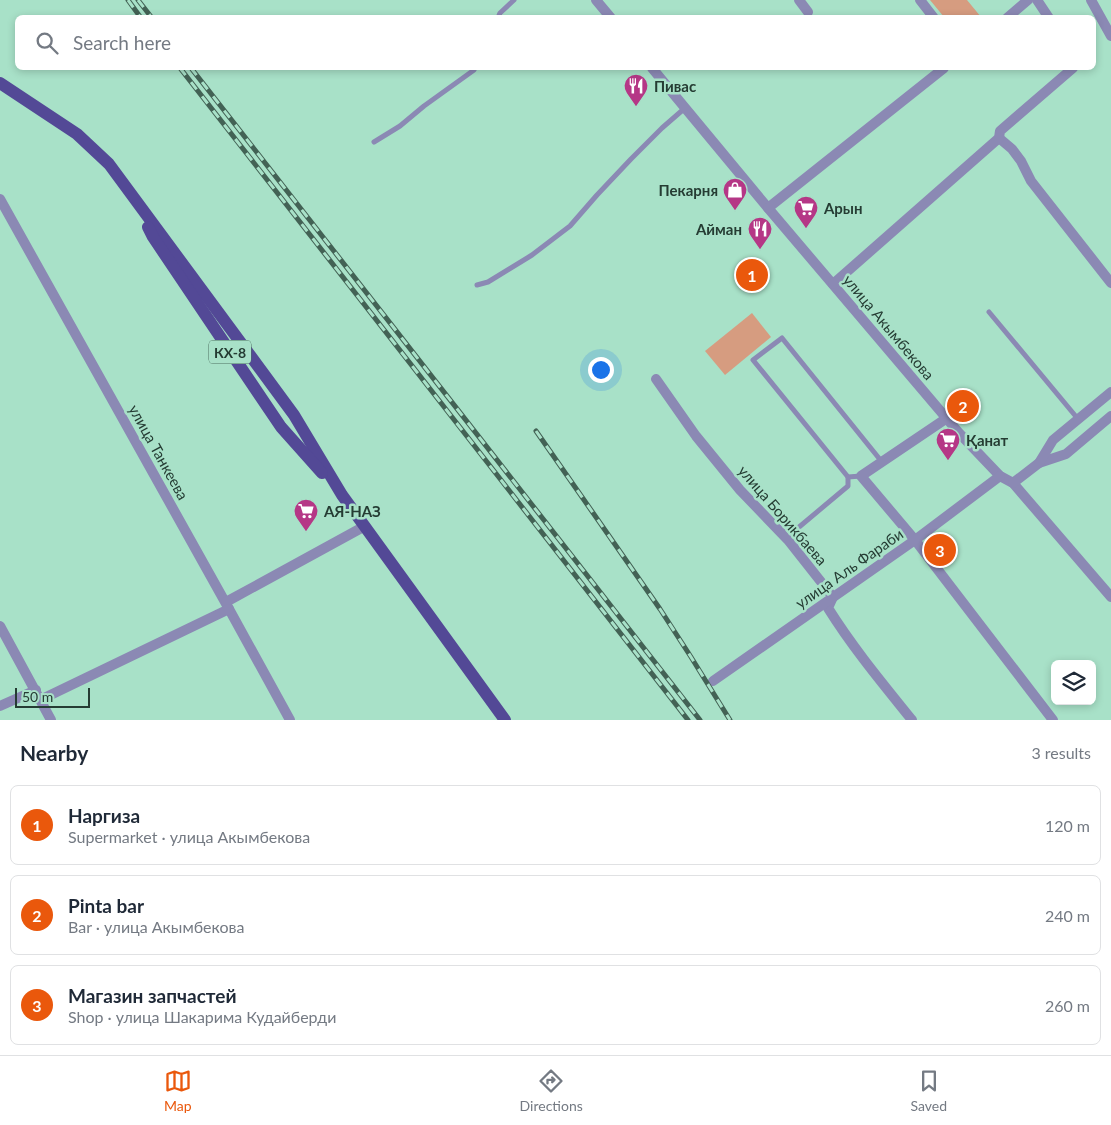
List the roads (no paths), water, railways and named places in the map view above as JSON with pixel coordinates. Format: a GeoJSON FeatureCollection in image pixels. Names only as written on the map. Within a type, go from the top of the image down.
{"type":"FeatureCollection","features":[{"type":"Feature","properties":{"kind":"main road","name":"КХ-8"},"geometry":{"type":"LineString","coordinates":[[0,83],[77,134],[109,164],[294,415],[342,495]]}},
{"type":"Feature","properties":{"kind":"main road","name":"КХ-8"},"geometry":{"type":"LineString","coordinates":[[134,197],[153,237],[281,427],[342,495],[505,720]]}},
{"type":"Feature","properties":{"kind":"main road"},"geometry":{"type":"LineString","coordinates":[[281,427],[288,427],[293,424],[294,415]]}},
{"type":"Feature","properties":{"kind":"street"},"geometry":{"type":"LineString","coordinates":[[596,0],[608,15]]}},
{"type":"Feature","properties":{"kind":"street"},"geometry":{"type":"LineString","coordinates":[[799,0],[808,12]]}},
{"type":"Feature","properties":{"kind":"street"},"geometry":{"type":"LineString","coordinates":[[920,0],[932,15]]}},
{"type":"Feature","properties":{"kind":"street"},"geometry":{"type":"LineString","coordinates":[[1010,15],[1028,0]]}},
{"type":"Feature","properties":{"kind":"street"},"geometry":{"type":"LineString","coordinates":[[1037,0],[1047,15]]}},
{"type":"Feature","properties":{"kind":"street"},"geometry":{"type":"LineString","coordinates":[[1091,0],[1111,36]]}},
{"type":"Feature","properties":{"kind":"street","name":"улица Акымбекова"},"geometry":{"type":"LineString","coordinates":[[654,70],[959,433],[1000,476],[1014,482],[1111,597]]}},
{"type":"Feature","properties":{"kind":"street"},"geometry":{"type":"LineString","coordinates":[[768,208],[941,70]]}},
{"type":"Feature","properties":{"kind":"street"},"geometry":{"type":"LineString","coordinates":[[833,284],[999,138],[1000,131],[1070,70]]}},
{"type":"Feature","properties":{"kind":"street"},"geometry":{"type":"LineString","coordinates":[[999,138],[1012,149],[1021,161],[1031,181],[1111,283]]}},
{"type":"Feature","properties":{"kind":"street","name":"улица Танкеева"},"geometry":{"type":"LineString","coordinates":[[0,199],[290,720]]}},
{"type":"Feature","properties":{"kind":"street","name":"улица Борикбаева"},"geometry":{"type":"LineString","coordinates":[[656,379],[696,436],[740,490],[786,538],[833,598]]}},
{"type":"Feature","properties":{"kind":"street"},"geometry":{"type":"LineString","coordinates":[[1039,463],[1053,440],[1111,392]]}},
{"type":"Feature","properties":{"kind":"street"},"geometry":{"type":"LineString","coordinates":[[1014,482],[1039,463],[1066,454],[1111,416]]}},
{"type":"Feature","properties":{"kind":"street"},"geometry":{"type":"LineString","coordinates":[[947,418],[861,476],[915,540],[1053,720]]}},
{"type":"Feature","properties":{"kind":"street","name":"улица Аль Фараби"},"geometry":{"type":"LineString","coordinates":[[714,681],[915,540],[1000,476]]}},
{"type":"Feature","properties":{"kind":"street"},"geometry":{"type":"LineString","coordinates":[[40,700],[228,606],[365,526]]}},
{"type":"Feature","properties":{"kind":"street"},"geometry":{"type":"LineString","coordinates":[[833,598],[828,608],[840,627],[875,675],[912,720]]}},
{"type":"Feature","properties":{"kind":"street"},"geometry":{"type":"LineString","coordinates":[[0,626],[51,720]]}},
{"type":"Feature","properties":{"kind":"street"},"geometry":{"type":"LineString","coordinates":[[0,706],[36,690]]}},
{"type":"Feature","properties":{"kind":"lane"},"geometry":{"type":"LineString","coordinates":[[499,15],[514,0]]}},
{"type":"Feature","properties":{"kind":"lane"},"geometry":{"type":"LineString","coordinates":[[374,142],[400,126],[474,70]]}},
{"type":"Feature","properties":{"kind":"lane"},"geometry":{"type":"LineString","coordinates":[[477,285],[488,282],[532,255],[570,226],[638,152],[685,108]]}},
{"type":"Feature","properties":{"kind":"lane"},"geometry":{"type":"LineString","coordinates":[[989,312],[1078,419]]}},
{"type":"Feature","properties":{"kind":"lane"},"geometry":{"type":"LineString","coordinates":[[786,538],[848,486],[848,477],[753,360],[782,338],[882,463]]}},
{"type":"Feature","properties":{"kind":"lane"},"geometry":{"type":"LineString","coordinates":[[848,477],[861,476]]}},
{"type":"Feature","properties":{"kind":"railway"},"geometry":{"type":"LineString","coordinates":[[128,0],[139,15]]}},
{"type":"Feature","properties":{"kind":"railway"},"geometry":{"type":"LineString","coordinates":[[138,0],[150,15]]}},
{"type":"Feature","properties":{"kind":"railway"},"geometry":{"type":"LineString","coordinates":[[182,70],[688,720]]}},
{"type":"Feature","properties":{"kind":"railway"},"geometry":{"type":"LineString","coordinates":[[193,70],[700,720]]}},
{"type":"Feature","properties":{"kind":"railway"},"geometry":{"type":"LineString","coordinates":[[536,431],[660,609],[730,720]]}},
{"type":"Feature","properties":{"kind":"place","name":"Пивас"},"geometry":{"type":"Point","coordinates":[636,107]}},
{"type":"Feature","properties":{"kind":"place","name":"Пекарня"},"geometry":{"type":"Point","coordinates":[735,211]}},
{"type":"Feature","properties":{"kind":"place","name":"Арын"},"geometry":{"type":"Point","coordinates":[806,229]}},
{"type":"Feature","properties":{"kind":"place","name":"Айман"},"geometry":{"type":"Point","coordinates":[760,250]}},
{"type":"Feature","properties":{"kind":"place","name":"Наргиза"},"geometry":{"type":"Point","coordinates":[752,275]}},
{"type":"Feature","properties":{"kind":"place","name":"Pinta bar"},"geometry":{"type":"Point","coordinates":[963,406]}},
{"type":"Feature","properties":{"kind":"place","name":"Қанат"},"geometry":{"type":"Point","coordinates":[948,461]}},
{"type":"Feature","properties":{"kind":"place","name":"АЯ-НАЗ"},"geometry":{"type":"Point","coordinates":[306,532]}},
{"type":"Feature","properties":{"kind":"place","name":"Магазин запчастей"},"geometry":{"type":"Point","coordinates":[940,550]}}]}
